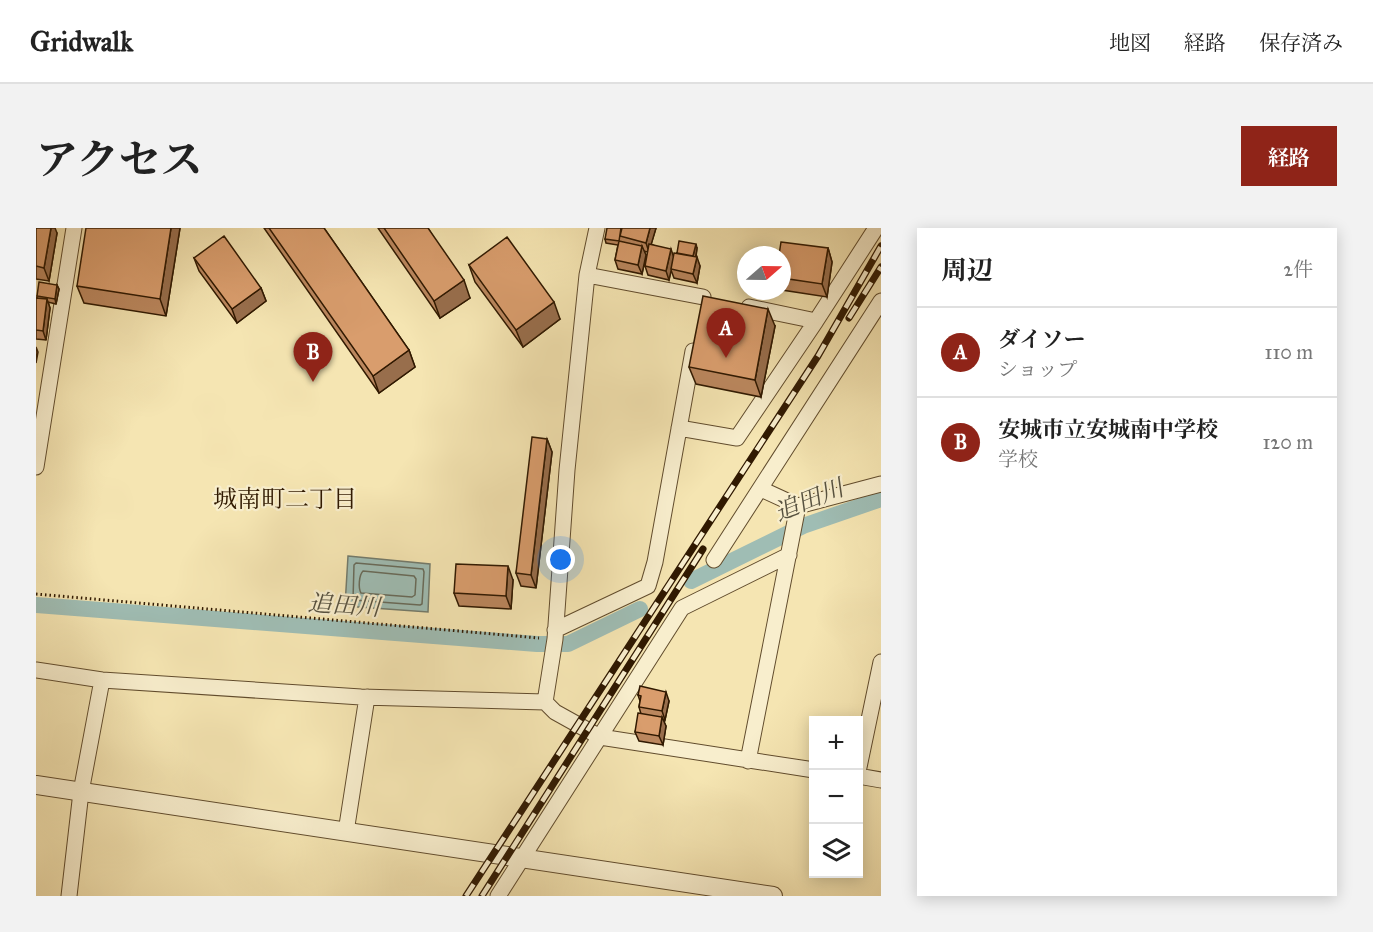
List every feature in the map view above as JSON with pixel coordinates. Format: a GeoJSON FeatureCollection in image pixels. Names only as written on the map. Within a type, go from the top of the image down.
{"type":"FeatureCollection","features":[{"type":"Feature","properties":{"kind":"street"},"geometry":{"type":"LineString","coordinates":[[36,467],[74,228]]}},
{"type":"Feature","properties":{"kind":"street"},"geometry":{"type":"LineString","coordinates":[[545,702],[554,640],[567,470],[587,275],[597,228]]}},
{"type":"Feature","properties":{"kind":"street"},"geometry":{"type":"LineString","coordinates":[[680,428],[737,438],[876,228]]}},
{"type":"Feature","properties":{"kind":"street"},"geometry":{"type":"LineString","coordinates":[[587,275],[706,301]]}},
{"type":"Feature","properties":{"kind":"street"},"geometry":{"type":"LineString","coordinates":[[714,560],[877,315],[881,301]]}},
{"type":"Feature","properties":{"kind":"street"},"geometry":{"type":"LineString","coordinates":[[737,304],[816,321]]}},
{"type":"Feature","properties":{"kind":"street"},"geometry":{"type":"LineString","coordinates":[[554,640],[648,586],[655,562],[695,340]]}},
{"type":"Feature","properties":{"kind":"street"},"geometry":{"type":"LineString","coordinates":[[761,489],[798,506],[881,484]]}},
{"type":"Feature","properties":{"kind":"street"},"geometry":{"type":"LineString","coordinates":[[748,761],[798,506]]}},
{"type":"Feature","properties":{"kind":"street"},"geometry":{"type":"LineString","coordinates":[[498,896],[682,608],[789,555]]}},
{"type":"Feature","properties":{"kind":"street"},"geometry":{"type":"LineString","coordinates":[[859,770],[881,662]]}},
{"type":"Feature","properties":{"kind":"street"},"geometry":{"type":"LineString","coordinates":[[36,670],[102,680],[367,697],[545,702],[555,712],[600,737],[809,769]]}},
{"type":"Feature","properties":{"kind":"street"},"geometry":{"type":"LineString","coordinates":[[69,896],[81,792],[102,680]]}},
{"type":"Feature","properties":{"kind":"street"},"geometry":{"type":"LineString","coordinates":[[346,832],[367,697]]}},
{"type":"Feature","properties":{"kind":"street"},"geometry":{"type":"LineString","coordinates":[[863,775],[881,780]]}},
{"type":"Feature","properties":{"kind":"street"},"geometry":{"type":"LineString","coordinates":[[36,785],[773,896]]}},
{"type":"Feature","properties":{"kind":"path"},"geometry":{"type":"LineString","coordinates":[[36,594],[554,640]]}},
{"type":"Feature","properties":{"kind":"water"},"geometry":{"type":"Polygon","coordinates":[[[348,556],[430,564],[428,612],[345,606],[348,556]]]}},
{"type":"Feature","properties":{"kind":"building"},"geometry":{"type":"Polygon","coordinates":[[[36,228],[51,228],[44,268],[36,266],[36,228]]]}},
{"type":"Feature","properties":{"kind":"building"},"geometry":{"type":"Polygon","coordinates":[[[86,228],[171,228],[160,299],[77,286],[86,228]]]}},
{"type":"Feature","properties":{"kind":"building"},"geometry":{"type":"Polygon","coordinates":[[[269,228],[324,228],[409,350],[373,376],[269,228]]]}},
{"type":"Feature","properties":{"kind":"building"},"geometry":{"type":"Polygon","coordinates":[[[384,228],[428,228],[464,280],[434,301],[384,228]]]}},
{"type":"Feature","properties":{"kind":"building"},"geometry":{"type":"Polygon","coordinates":[[[607,228],[621,228],[619,241],[605,239],[607,228]]]}},
{"type":"Feature","properties":{"kind":"building"},"geometry":{"type":"Polygon","coordinates":[[[622,228],[650,228],[646,243],[620,236],[622,228]]]}},
{"type":"Feature","properties":{"kind":"building"},"geometry":{"type":"Polygon","coordinates":[[[224,236],[261,288],[232,309],[194,258],[224,236]]]}},
{"type":"Feature","properties":{"kind":"building"},"geometry":{"type":"Polygon","coordinates":[[[507,237],[554,302],[516,330],[469,265],[507,237]]]}},
{"type":"Feature","properties":{"kind":"building"},"geometry":{"type":"Polygon","coordinates":[[[619,241],[642,246],[638,265],[615,260],[619,241]]]}},
{"type":"Feature","properties":{"kind":"building"},"geometry":{"type":"Polygon","coordinates":[[[679,241],[696,244],[693,256],[677,253],[679,241]]]}},
{"type":"Feature","properties":{"kind":"building"},"geometry":{"type":"Polygon","coordinates":[[[781,242],[828,248],[822,284],[791,279],[791,246],[780,246],[781,242]]]}},
{"type":"Feature","properties":{"kind":"building"},"geometry":{"type":"Polygon","coordinates":[[[649,244],[671,249],[666,271],[645,266],[649,244]]]}},
{"type":"Feature","properties":{"kind":"building"},"geometry":{"type":"Polygon","coordinates":[[[674,253],[697,257],[693,274],[671,269],[674,253]]]}},
{"type":"Feature","properties":{"kind":"building"},"geometry":{"type":"Polygon","coordinates":[[[39,282],[57,285],[55,299],[37,296],[39,282]]]}},
{"type":"Feature","properties":{"kind":"building"},"geometry":{"type":"Polygon","coordinates":[[[703,296],[768,309],[755,380],[689,367],[703,296]]]}},
{"type":"Feature","properties":{"kind":"building"},"geometry":{"type":"Polygon","coordinates":[[[36,298],[47,299],[43,331],[36,330],[36,298]]]}},
{"type":"Feature","properties":{"kind":"building"},"geometry":{"type":"Polygon","coordinates":[[[532,437],[547,439],[531,575],[516,573],[532,437]]]}},
{"type":"Feature","properties":{"kind":"building"},"geometry":{"type":"Polygon","coordinates":[[[456,564],[508,566],[506,596],[454,593],[456,564]]]}},
{"type":"Feature","properties":{"kind":"building"},"geometry":{"type":"Polygon","coordinates":[[[640,686],[666,692],[662,711],[639,707],[640,686]]]}},
{"type":"Feature","properties":{"kind":"building"},"geometry":{"type":"Polygon","coordinates":[[[638,713],[662,717],[659,736],[635,732],[638,713]]]}},
{"type":"Feature","properties":{"kind":"waterway","name":"追田川"},"geometry":{"type":"LineString","coordinates":[[691,581],[803,526],[881,499]]}},
{"type":"Feature","properties":{"kind":"waterway","name":"追田川"},"geometry":{"type":"LineString","coordinates":[[36,605],[537,644],[568,644],[640,609]]}},
{"type":"Feature","properties":{"kind":"railway"},"geometry":{"type":"LineString","coordinates":[[466,896],[818,356],[881,246]]}},
{"type":"Feature","properties":{"kind":"railway"},"geometry":{"type":"LineString","coordinates":[[849,318],[881,267]]}},
{"type":"Feature","properties":{"kind":"railway"},"geometry":{"type":"LineString","coordinates":[[482,896],[703,549]]}},
{"type":"Feature","properties":{"kind":"place","name":"ダイソー"},"geometry":{"type":"Point","coordinates":[726,358]}},
{"type":"Feature","properties":{"kind":"place","name":"安城市立安城南中学校"},"geometry":{"type":"Point","coordinates":[313,382]}},
{"type":"Feature","properties":{"kind":"district","name":"城南町二丁目"},"geometry":{"type":"Point","coordinates":[285,499]}}]}
